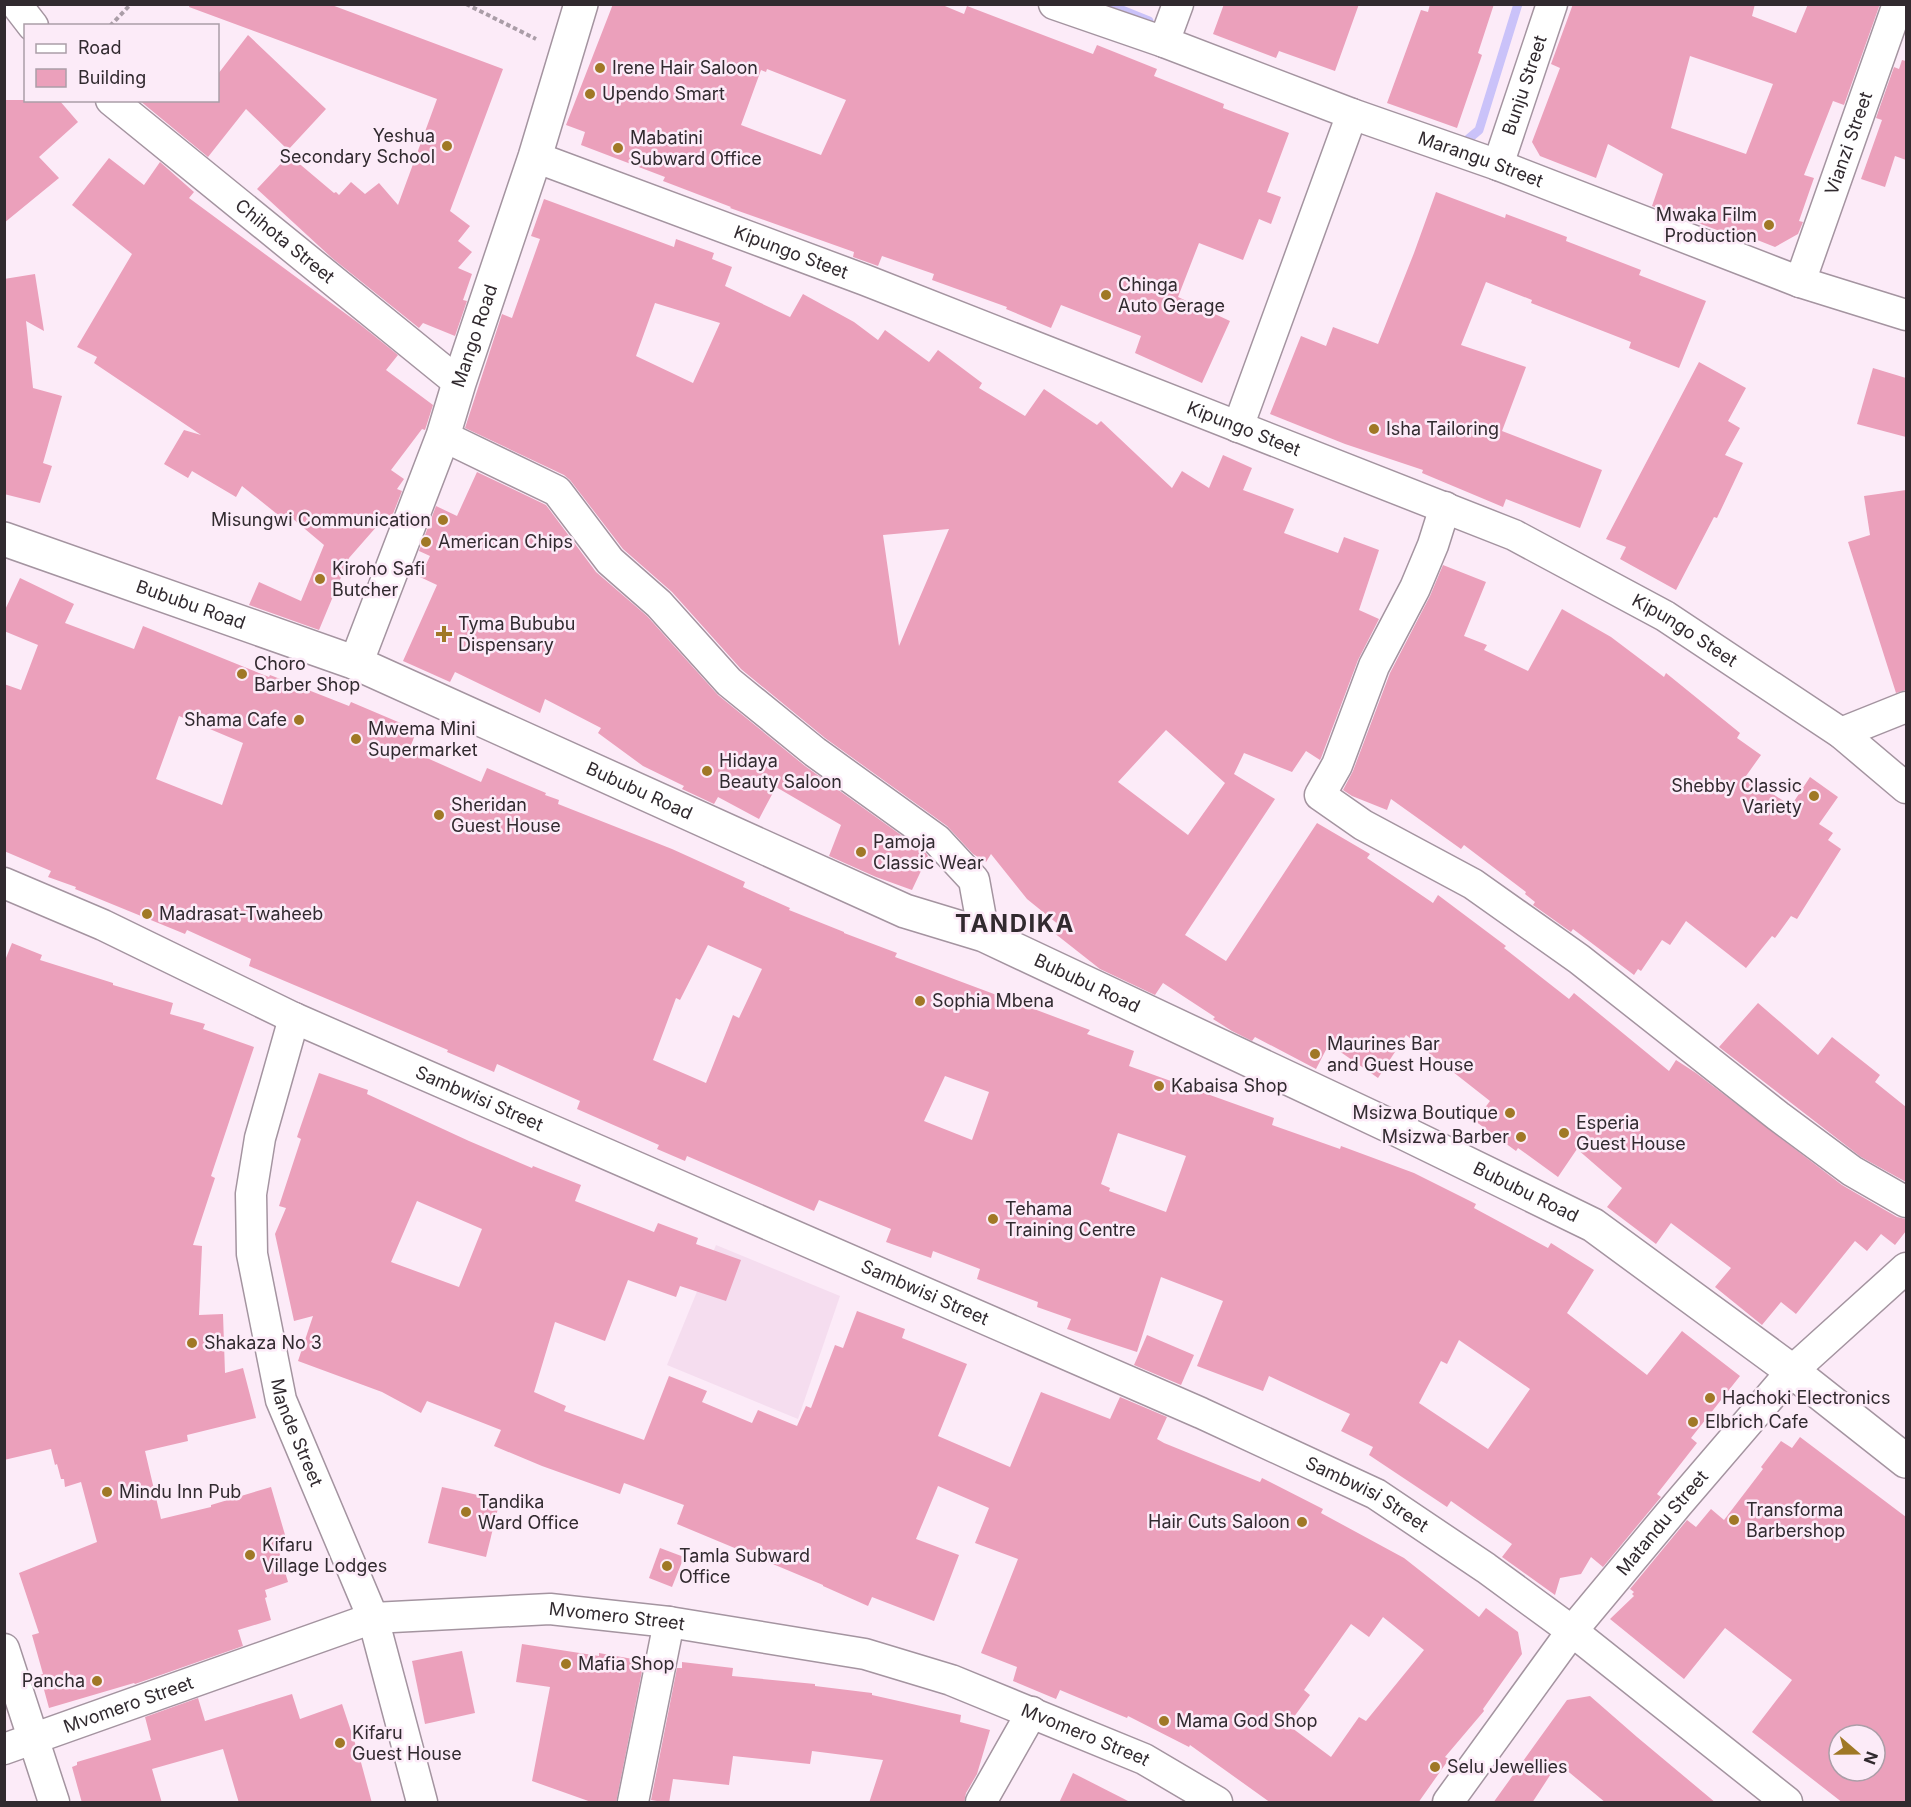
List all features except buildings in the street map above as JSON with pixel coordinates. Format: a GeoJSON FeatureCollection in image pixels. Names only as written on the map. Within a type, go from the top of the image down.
{"type":"FeatureCollection","features":[{"type":"Feature","properties":{"kind":"street"},"geometry":{"type":"LineString","coordinates":[[16,4],[31,24]]}},
{"type":"Feature","properties":{"kind":"street","name":"Mango Road"},"geometry":{"type":"LineString","coordinates":[[356,663],[443,436],[535,157],[580,4]]}},
{"type":"Feature","properties":{"kind":"street","name":"Marangu Street"},"geometry":{"type":"LineString","coordinates":[[1054,4],[1164,42],[1352,114],[1498,165],[1800,282],[1906,315]]}},
{"type":"Feature","properties":{"kind":"street"},"geometry":{"type":"LineString","coordinates":[[1164,42],[1178,4]]}},
{"type":"Feature","properties":{"kind":"street","name":"Bunju Street"},"geometry":{"type":"LineString","coordinates":[[1498,165],[1552,4]]}},
{"type":"Feature","properties":{"kind":"street","name":"Vianzi Street"},"geometry":{"type":"LineString","coordinates":[[1800,282],[1898,4]]}},
{"type":"Feature","properties":{"kind":"street","name":"Chihota Street"},"geometry":{"type":"LineString","coordinates":[[113,102],[459,383]]}},
{"type":"Feature","properties":{"kind":"street"},"geometry":{"type":"LineString","coordinates":[[1238,428],[1352,114]]}},
{"type":"Feature","properties":{"kind":"street","name":"Kipungo Steet"},"geometry":{"type":"LineString","coordinates":[[535,157],[865,280],[1514,536],[1665,616],[1841,733],[1906,788]]}},
{"type":"Feature","properties":{"kind":"street"},"geometry":{"type":"LineString","coordinates":[[443,436],[557,491],[610,561],[659,604],[729,681],[815,752],[937,840],[974,880],[984,935]]}},
{"type":"Feature","properties":{"kind":"street"},"geometry":{"type":"LineString","coordinates":[[1445,507],[1433,545],[1415,588],[1374,666],[1337,765],[1320,795],[1363,825],[1473,884],[1579,959],[1778,1116],[1852,1171],[1906,1202]]}},
{"type":"Feature","properties":{"kind":"street","name":"Bububu Road"},"geometry":{"type":"LineString","coordinates":[[4,539],[356,663],[905,911],[984,935],[1379,1121],[1593,1225],[1792,1371],[1906,1461]]}},
{"type":"Feature","properties":{"kind":"street"},"geometry":{"type":"LineString","coordinates":[[1841,733],[1906,707]]}},
{"type":"Feature","properties":{"kind":"street","name":"Sambwisi Street"},"geometry":{"type":"LineString","coordinates":[[4,884],[103,925],[294,1018],[1201,1413],[1376,1494],[1486,1568],[1572,1631],[1787,1803]]}},
{"type":"Feature","properties":{"kind":"street","name":"Mande Street"},"geometry":{"type":"LineString","coordinates":[[294,1018],[260,1138],[251,1194],[252,1254],[281,1400],[373,1618],[422,1803]]}},
{"type":"Feature","properties":{"kind":"street","name":"Matandu Street"},"geometry":{"type":"LineString","coordinates":[[1448,1803],[1572,1631],[1792,1371],[1906,1268]]}},
{"type":"Feature","properties":{"kind":"street","name":"Mvomero Street"},"geometry":{"type":"LineString","coordinates":[[4,1749],[373,1618],[550,1610],[669,1622],[865,1654],[951,1680],[1144,1759],[1217,1803]]}},
{"type":"Feature","properties":{"kind":"street"},"geometry":{"type":"LineString","coordinates":[[633,1803],[669,1622]]}},
{"type":"Feature","properties":{"kind":"street"},"geometry":{"type":"LineString","coordinates":[[4,1649],[54,1803]]}},
{"type":"Feature","properties":{"kind":"street"},"geometry":{"type":"LineString","coordinates":[[981,1803],[1032,1712]]}},
{"type":"Feature","properties":{"kind":"path"},"geometry":{"type":"LineString","coordinates":[[112,24],[131,4]]}},
{"type":"Feature","properties":{"kind":"path"},"geometry":{"type":"LineString","coordinates":[[466,4],[567,53]]}},
{"type":"Feature","properties":{"kind":"shaded area"},"geometry":{"type":"Polygon","coordinates":[[[716,1245],[840,1296],[798,1419],[667,1365],[716,1245]]]}},
{"type":"Feature","properties":{"kind":"waterway"},"geometry":{"type":"LineString","coordinates":[[1107,4],[1149,21]]}},
{"type":"Feature","properties":{"kind":"waterway"},"geometry":{"type":"LineString","coordinates":[[1458,140],[1466,141],[1479,130],[1518,4]]}},
{"type":"Feature","properties":{"kind":"place","name":"Irene Hair Saloon"},"geometry":{"type":"Point","coordinates":[600,68]}},
{"type":"Feature","properties":{"kind":"place","name":"Upendo Smart"},"geometry":{"type":"Point","coordinates":[590,94]}},
{"type":"Feature","properties":{"kind":"place","name":"Yeshua Secondary School"},"geometry":{"type":"Point","coordinates":[447,146]}},
{"type":"Feature","properties":{"kind":"place","name":"Mabatini Subward Office"},"geometry":{"type":"Point","coordinates":[618,148]}},
{"type":"Feature","properties":{"kind":"place","name":"Mwaka Film Production"},"geometry":{"type":"Point","coordinates":[1769,225]}},
{"type":"Feature","properties":{"kind":"place","name":"Chinga Auto Gerage"},"geometry":{"type":"Point","coordinates":[1106,295]}},
{"type":"Feature","properties":{"kind":"place","name":"Isha Tailoring"},"geometry":{"type":"Point","coordinates":[1374,429]}},
{"type":"Feature","properties":{"kind":"place","name":"Misungwi Communication"},"geometry":{"type":"Point","coordinates":[443,520]}},
{"type":"Feature","properties":{"kind":"place","name":"American Chips"},"geometry":{"type":"Point","coordinates":[426,542]}},
{"type":"Feature","properties":{"kind":"place","name":"Kiroho Safi Butcher"},"geometry":{"type":"Point","coordinates":[320,579]}},
{"type":"Feature","properties":{"kind":"place","name":"Tyma Bububu Dispensary"},"geometry":{"type":"Point","coordinates":[444,634]}},
{"type":"Feature","properties":{"kind":"place","name":"Choro Barber Shop"},"geometry":{"type":"Point","coordinates":[242,674]}},
{"type":"Feature","properties":{"kind":"place","name":"Shama Cafe"},"geometry":{"type":"Point","coordinates":[299,720]}},
{"type":"Feature","properties":{"kind":"place","name":"Mwema Mini Supermarket"},"geometry":{"type":"Point","coordinates":[356,739]}},
{"type":"Feature","properties":{"kind":"place","name":"Hidaya Beauty Saloon"},"geometry":{"type":"Point","coordinates":[707,771]}},
{"type":"Feature","properties":{"kind":"place","name":"Shebby Classic Variety"},"geometry":{"type":"Point","coordinates":[1814,796]}},
{"type":"Feature","properties":{"kind":"place","name":"Sheridan Guest House"},"geometry":{"type":"Point","coordinates":[439,815]}},
{"type":"Feature","properties":{"kind":"place","name":"Pamoja Classic Wear"},"geometry":{"type":"Point","coordinates":[861,852]}},
{"type":"Feature","properties":{"kind":"place","name":"Madrasat-Twaheeb"},"geometry":{"type":"Point","coordinates":[147,914]}},
{"type":"Feature","properties":{"kind":"place","name":"Sophia Mbena"},"geometry":{"type":"Point","coordinates":[920,1001]}},
{"type":"Feature","properties":{"kind":"place","name":"Maurines Bar and Guest House"},"geometry":{"type":"Point","coordinates":[1315,1054]}},
{"type":"Feature","properties":{"kind":"place","name":"Kabaisa Shop"},"geometry":{"type":"Point","coordinates":[1159,1086]}},
{"type":"Feature","properties":{"kind":"place","name":"Msizwa Boutique"},"geometry":{"type":"Point","coordinates":[1510,1113]}},
{"type":"Feature","properties":{"kind":"place","name":"Esperia Guest House"},"geometry":{"type":"Point","coordinates":[1564,1133]}},
{"type":"Feature","properties":{"kind":"place","name":"Msizwa Barber"},"geometry":{"type":"Point","coordinates":[1521,1137]}},
{"type":"Feature","properties":{"kind":"place","name":"Tehama Training Centre"},"geometry":{"type":"Point","coordinates":[993,1219]}},
{"type":"Feature","properties":{"kind":"place","name":"Shakaza No 3"},"geometry":{"type":"Point","coordinates":[192,1343]}},
{"type":"Feature","properties":{"kind":"place","name":"Hachoki Electronics"},"geometry":{"type":"Point","coordinates":[1710,1398]}},
{"type":"Feature","properties":{"kind":"place","name":"Elbrich Cafe"},"geometry":{"type":"Point","coordinates":[1693,1422]}},
{"type":"Feature","properties":{"kind":"place","name":"Mindu Inn Pub"},"geometry":{"type":"Point","coordinates":[107,1492]}},
{"type":"Feature","properties":{"kind":"place","name":"Tandika Ward Office"},"geometry":{"type":"Point","coordinates":[466,1512]}},
{"type":"Feature","properties":{"kind":"place","name":"Transforma Barbershop"},"geometry":{"type":"Point","coordinates":[1734,1520]}},
{"type":"Feature","properties":{"kind":"place","name":"Hair Cuts Saloon"},"geometry":{"type":"Point","coordinates":[1302,1522]}},
{"type":"Feature","properties":{"kind":"place","name":"Kifaru Village Lodges"},"geometry":{"type":"Point","coordinates":[250,1555]}},
{"type":"Feature","properties":{"kind":"place","name":"Tamla Subward Office"},"geometry":{"type":"Point","coordinates":[667,1566]}},
{"type":"Feature","properties":{"kind":"place","name":"Mafia Shop"},"geometry":{"type":"Point","coordinates":[566,1664]}},
{"type":"Feature","properties":{"kind":"place","name":"Pancha"},"geometry":{"type":"Point","coordinates":[97,1681]}},
{"type":"Feature","properties":{"kind":"place","name":"Mama God Shop"},"geometry":{"type":"Point","coordinates":[1164,1721]}},
{"type":"Feature","properties":{"kind":"place","name":"Kifaru Guest House"},"geometry":{"type":"Point","coordinates":[340,1743]}},
{"type":"Feature","properties":{"kind":"place","name":"Selu Jewellies"},"geometry":{"type":"Point","coordinates":[1435,1767]}},
{"type":"Feature","properties":{"kind":"district","name":"TANDIKA"},"geometry":{"type":"Point","coordinates":[1015,924]}}]}
